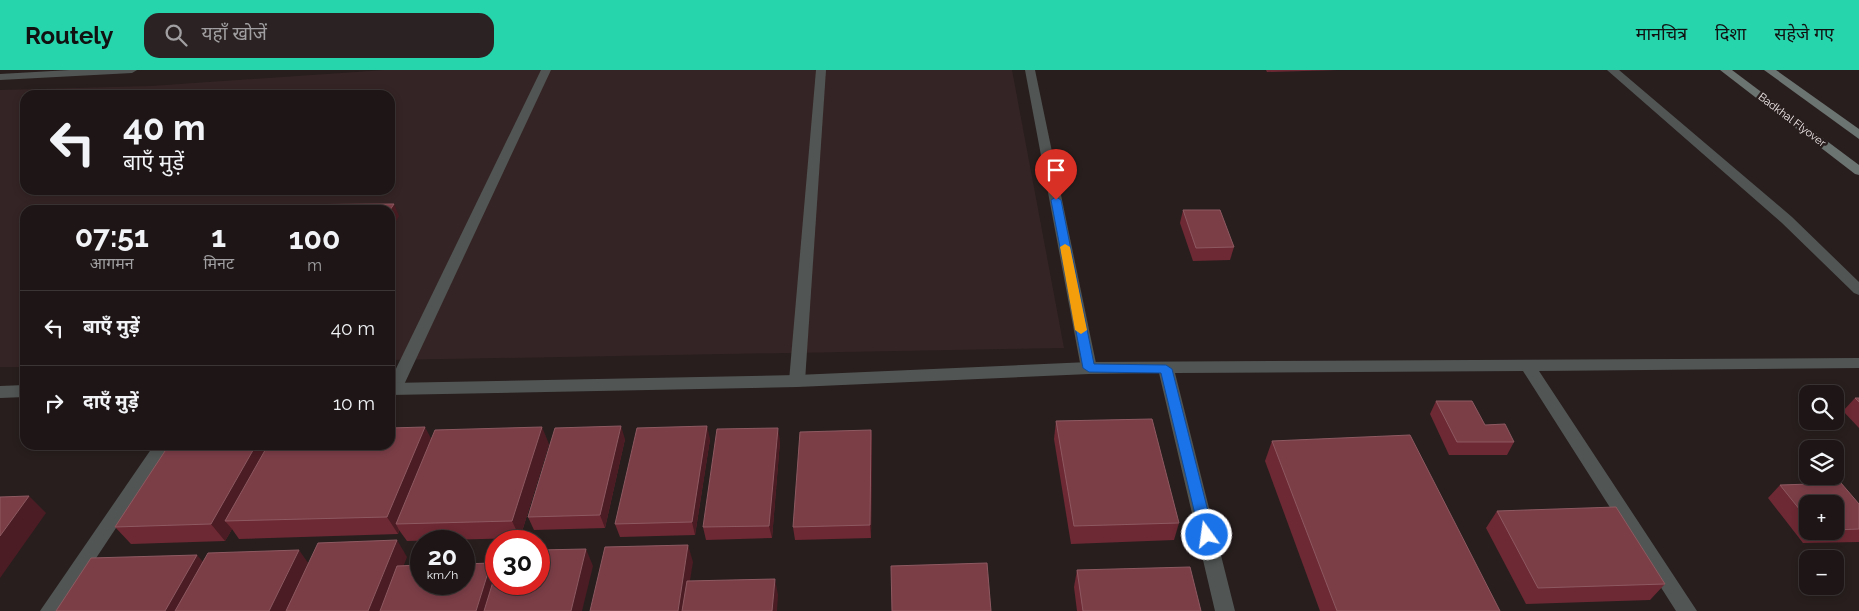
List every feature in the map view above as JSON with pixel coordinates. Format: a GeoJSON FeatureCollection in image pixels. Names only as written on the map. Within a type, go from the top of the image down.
{"type":"FeatureCollection","features":[{"type":"Feature","properties":{"kind":"main road","name":"Badkhal Flyover"},"geometry":{"type":"LineString","coordinates":[[1725,70],[1859,171]]}},
{"type":"Feature","properties":{"kind":"main road","name":"Badkhal Flyover"},"geometry":{"type":"LineString","coordinates":[[1769,70],[1859,135]]}},
{"type":"Feature","properties":{"kind":"street"},"geometry":{"type":"LineString","coordinates":[[0,77],[132,70]]}},
{"type":"Feature","properties":{"kind":"street"},"geometry":{"type":"LineString","coordinates":[[395,382],[546,70]]}},
{"type":"Feature","properties":{"kind":"street"},"geometry":{"type":"LineString","coordinates":[[797,382],[822,70]]}},
{"type":"Feature","properties":{"kind":"street"},"geometry":{"type":"LineString","coordinates":[[1030,70],[1089,368]]}},
{"type":"Feature","properties":{"kind":"street"},"geometry":{"type":"LineString","coordinates":[[1612,70],[1787,220],[1859,290]]}},
{"type":"Feature","properties":{"kind":"street"},"geometry":{"type":"LineString","coordinates":[[395,388],[797,382],[1089,368],[1859,363]]}},
{"type":"Feature","properties":{"kind":"street"},"geometry":{"type":"LineString","coordinates":[[1528,366],[1687,611]]}},
{"type":"Feature","properties":{"kind":"street"},"geometry":{"type":"LineString","coordinates":[[1166,369],[1226,611]]}},
{"type":"Feature","properties":{"kind":"street"},"geometry":{"type":"LineString","coordinates":[[0,392],[20,391]]}},
{"type":"Feature","properties":{"kind":"street"},"geometry":{"type":"LineString","coordinates":[[50,611],[160,450]]}},
{"type":"Feature","properties":{"kind":"shaded area"},"geometry":{"type":"Polygon","coordinates":[[[385,70],[1012,70],[1064,348],[395,360],[395,205],[20,205],[20,367],[0,367],[0,90],[151,86],[385,70]]]}},
{"type":"Feature","properties":{"kind":"building"},"geometry":{"type":"Polygon","coordinates":[[[394,204],[393,205],[259,205],[394,204]]]}},
{"type":"Feature","properties":{"kind":"building"},"geometry":{"type":"Polygon","coordinates":[[[1183,210],[1220,210],[1234,247],[1196,248],[1183,210]]]}},
{"type":"Feature","properties":{"kind":"building"},"geometry":{"type":"Polygon","coordinates":[[[1436,401],[1472,401],[1485,425],[1505,424],[1514,442],[1457,442],[1436,401]]]}},
{"type":"Feature","properties":{"kind":"building"},"geometry":{"type":"Polygon","coordinates":[[[1152,419],[1179,523],[1074,526],[1056,421],[1152,419]]]}},
{"type":"Feature","properties":{"kind":"building"},"geometry":{"type":"Polygon","coordinates":[[[621,426],[600,515],[528,517],[555,428],[621,426]]]}},
{"type":"Feature","properties":{"kind":"building"},"geometry":{"type":"Polygon","coordinates":[[[707,426],[692,522],[615,524],[637,428],[707,426]]]}},
{"type":"Feature","properties":{"kind":"building"},"geometry":{"type":"Polygon","coordinates":[[[425,427],[387,517],[225,521],[265,450],[395,450],[395,428],[425,427]]]}},
{"type":"Feature","properties":{"kind":"building"},"geometry":{"type":"Polygon","coordinates":[[[542,427],[512,521],[396,524],[435,430],[542,427]]]}},
{"type":"Feature","properties":{"kind":"building"},"geometry":{"type":"Polygon","coordinates":[[[778,428],[769,526],[703,527],[717,429],[778,428]]]}},
{"type":"Feature","properties":{"kind":"building"},"geometry":{"type":"Polygon","coordinates":[[[871,430],[870,525],[793,527],[800,432],[871,430]]]}},
{"type":"Feature","properties":{"kind":"building"},"geometry":{"type":"Polygon","coordinates":[[[1410,435],[1500,611],[1337,611],[1272,441],[1410,435]]]}},
{"type":"Feature","properties":{"kind":"building"},"geometry":{"type":"Polygon","coordinates":[[[166,450],[253,450],[211,524],[115,527],[166,450]]]}},
{"type":"Feature","properties":{"kind":"building"},"geometry":{"type":"Polygon","coordinates":[[[1780,485],[1843,485],[1859,504],[1859,529],[1844,530],[1844,495],[1799,495],[1799,509],[1780,485]]]}},
{"type":"Feature","properties":{"kind":"building"},"geometry":{"type":"Polygon","coordinates":[[[29,496],[0,536],[0,497],[29,496]]]}},
{"type":"Feature","properties":{"kind":"building"},"geometry":{"type":"Polygon","coordinates":[[[1616,507],[1665,584],[1538,588],[1497,511],[1616,507]]]}},
{"type":"Feature","properties":{"kind":"building"},"geometry":{"type":"Polygon","coordinates":[[[397,540],[368,611],[286,611],[318,543],[397,540]]]}},
{"type":"Feature","properties":{"kind":"building"},"geometry":{"type":"Polygon","coordinates":[[[688,545],[678,611],[590,611],[605,547],[688,545]]]}},
{"type":"Feature","properties":{"kind":"building"},"geometry":{"type":"Polygon","coordinates":[[[586,549],[571,611],[484,611],[489,595],[550,595],[550,550],[586,549]]]}},
{"type":"Feature","properties":{"kind":"building"},"geometry":{"type":"Polygon","coordinates":[[[299,550],[269,611],[175,611],[208,553],[299,550]]]}},
{"type":"Feature","properties":{"kind":"building"},"geometry":{"type":"Polygon","coordinates":[[[197,555],[165,611],[56,611],[91,558],[197,555]]]}},
{"type":"Feature","properties":{"kind":"building"},"geometry":{"type":"Polygon","coordinates":[[[485,563],[485,582],[476,611],[380,611],[397,566],[410,565],[410,595],[475,595],[475,564],[485,563]]]}},
{"type":"Feature","properties":{"kind":"building"},"geometry":{"type":"Polygon","coordinates":[[[987,563],[991,611],[892,611],[891,566],[987,563]]]}},
{"type":"Feature","properties":{"kind":"building"},"geometry":{"type":"Polygon","coordinates":[[[1190,567],[1201,611],[1083,611],[1077,570],[1190,567]]]}},
{"type":"Feature","properties":{"kind":"building"},"geometry":{"type":"Polygon","coordinates":[[[775,579],[772,611],[682,611],[687,581],[775,579]]]}},
{"type":"Feature","properties":{"kind":"slow traffic"},"geometry":{"type":"LineString","coordinates":[[1065,247],[1081,330]]}},
{"type":"Feature","properties":{"kind":"route"},"geometry":{"type":"LineString","coordinates":[[1056,200],[1089,368],[1166,369],[1207,535]]}}]}
